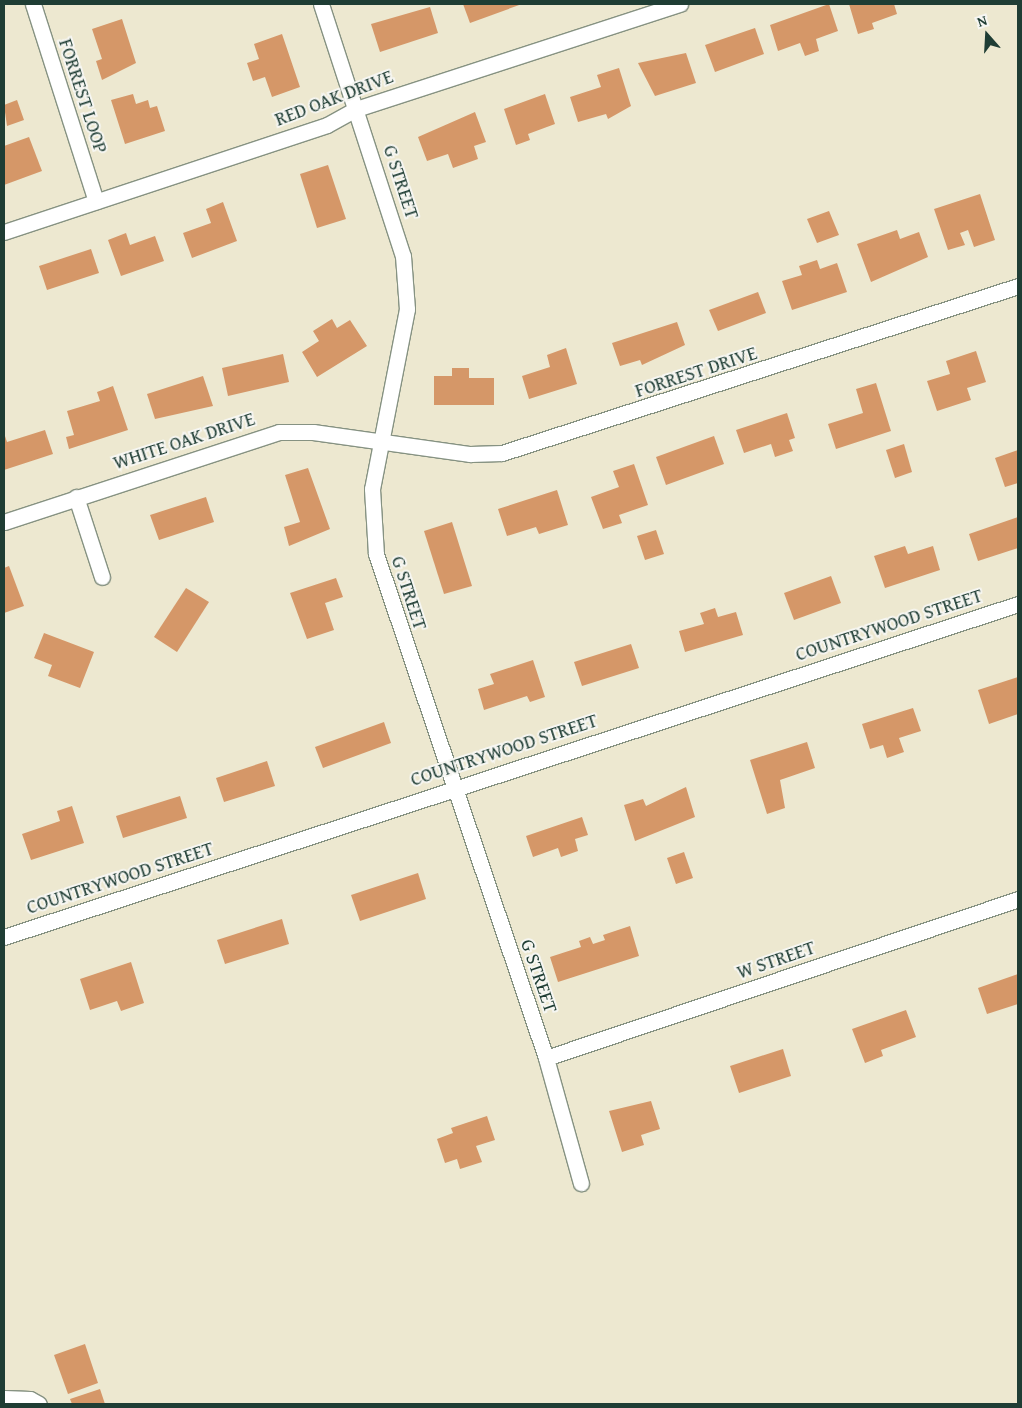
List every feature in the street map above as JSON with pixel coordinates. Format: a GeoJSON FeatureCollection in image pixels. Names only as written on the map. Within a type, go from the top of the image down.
{"type":"FeatureCollection","features":[{"type":"Feature","properties":{"kind":"street","name":"FORREST LOOP"},"geometry":{"type":"LineString","coordinates":[[32,4],[96,201]]}},
{"type":"Feature","properties":{"kind":"street","name":"G STREET"},"geometry":{"type":"LineString","coordinates":[[321,4],[404,256],[407,309],[372,489],[376,554],[452,788],[546,1058],[581,1183]]}},
{"type":"Feature","properties":{"kind":"street","name":"RED OAK DRIVE"},"geometry":{"type":"LineString","coordinates":[[4,232],[327,125],[356,109],[680,4]]}},
{"type":"Feature","properties":{"kind":"street","name":"FORREST DRIVE"},"geometry":{"type":"LineString","coordinates":[[381,440],[470,454],[502,453],[1018,286]]}},
{"type":"Feature","properties":{"kind":"street","name":"WHITE OAK DRIVE"},"geometry":{"type":"LineString","coordinates":[[4,522],[280,432],[381,440]]}},
{"type":"Feature","properties":{"kind":"street"},"geometry":{"type":"LineString","coordinates":[[76,497],[102,577]]}},
{"type":"Feature","properties":{"kind":"street","name":"COUNTRYWOOD STREET"},"geometry":{"type":"LineString","coordinates":[[4,937],[452,788],[1018,604]]}},
{"type":"Feature","properties":{"kind":"street","name":"W STREET"},"geometry":{"type":"LineString","coordinates":[[546,1058],[1018,899]]}},
{"type":"Feature","properties":{"kind":"street"},"geometry":{"type":"LineString","coordinates":[[4,1398],[30,1399],[39,1404]]}},
{"type":"Feature","properties":{"kind":"building"},"geometry":{"type":"Polygon","coordinates":[[[463,4],[522,4],[470,23],[463,4]]]}},
{"type":"Feature","properties":{"kind":"building"},"geometry":{"type":"Polygon","coordinates":[[[829,4],[838,31],[816,39],[819,51],[805,56],[800,43],[778,51],[770,25],[829,4]]]}},
{"type":"Feature","properties":{"kind":"building"},"geometry":{"type":"Polygon","coordinates":[[[849,4],[894,4],[897,14],[872,23],[874,29],[858,34],[849,4]]]}},
{"type":"Feature","properties":{"kind":"building"},"geometry":{"type":"Polygon","coordinates":[[[430,7],[438,33],[380,52],[371,24],[430,7]]]}},
{"type":"Feature","properties":{"kind":"building"},"geometry":{"type":"Polygon","coordinates":[[[122,19],[136,63],[102,80],[96,61],[102,59],[92,29],[122,19]]]}},
{"type":"Feature","properties":{"kind":"building"},"geometry":{"type":"Polygon","coordinates":[[[755,28],[764,54],[715,72],[705,45],[755,28]]]}},
{"type":"Feature","properties":{"kind":"building"},"geometry":{"type":"Polygon","coordinates":[[[282,34],[300,87],[272,97],[265,77],[253,81],[247,63],[259,59],[254,44],[282,34]]]}},
{"type":"Feature","properties":{"kind":"building"},"geometry":{"type":"Polygon","coordinates":[[[686,53],[696,83],[655,96],[638,63],[686,53]]]}},
{"type":"Feature","properties":{"kind":"building"},"geometry":{"type":"Polygon","coordinates":[[[619,68],[631,106],[608,119],[606,114],[578,122],[570,97],[601,87],[597,75],[619,68]]]}},
{"type":"Feature","properties":{"kind":"building"},"geometry":{"type":"Polygon","coordinates":[[[133,94],[136,104],[148,100],[150,108],[157,106],[165,131],[125,144],[111,100],[133,94]]]}},
{"type":"Feature","properties":{"kind":"building"},"geometry":{"type":"Polygon","coordinates":[[[545,94],[555,124],[528,134],[530,140],[516,145],[504,109],[545,94]]]}},
{"type":"Feature","properties":{"kind":"building"},"geometry":{"type":"Polygon","coordinates":[[[17,100],[24,120],[7,126],[4,105],[17,100]]]}},
{"type":"Feature","properties":{"kind":"building"},"geometry":{"type":"Polygon","coordinates":[[[475,112],[486,142],[474,146],[478,159],[453,168],[448,154],[427,161],[418,137],[475,112]]]}},
{"type":"Feature","properties":{"kind":"building"},"geometry":{"type":"Polygon","coordinates":[[[29,137],[42,171],[4,185],[4,146],[29,137]]]}},
{"type":"Feature","properties":{"kind":"building"},"geometry":{"type":"Polygon","coordinates":[[[328,165],[346,219],[317,228],[300,174],[328,165]]]}},
{"type":"Feature","properties":{"kind":"building"},"geometry":{"type":"Polygon","coordinates":[[[980,194],[995,240],[974,247],[968,230],[960,233],[965,245],[948,250],[934,209],[980,194]]]}},
{"type":"Feature","properties":{"kind":"building"},"geometry":{"type":"Polygon","coordinates":[[[223,202],[237,241],[192,258],[183,233],[211,223],[206,209],[223,202]]]}},
{"type":"Feature","properties":{"kind":"building"},"geometry":{"type":"Polygon","coordinates":[[[829,211],[839,235],[817,243],[807,219],[829,211]]]}},
{"type":"Feature","properties":{"kind":"building"},"geometry":{"type":"Polygon","coordinates":[[[897,230],[900,239],[919,232],[928,257],[871,282],[857,244],[897,230]]]}},
{"type":"Feature","properties":{"kind":"building"},"geometry":{"type":"Polygon","coordinates":[[[126,233],[130,245],[155,236],[164,261],[121,276],[108,240],[126,233]]]}},
{"type":"Feature","properties":{"kind":"building"},"geometry":{"type":"Polygon","coordinates":[[[91,249],[99,273],[47,290],[39,266],[91,249]]]}},
{"type":"Feature","properties":{"kind":"building"},"geometry":{"type":"Polygon","coordinates":[[[817,260],[820,269],[837,263],[847,292],[792,310],[782,281],[802,275],[799,266],[817,260]]]}},
{"type":"Feature","properties":{"kind":"building"},"geometry":{"type":"Polygon","coordinates":[[[758,292],[766,313],[718,331],[709,310],[758,292]]]}},
{"type":"Feature","properties":{"kind":"building"},"geometry":{"type":"Polygon","coordinates":[[[332,319],[337,328],[350,320],[367,346],[317,377],[302,352],[319,341],[313,331],[332,319]]]}},
{"type":"Feature","properties":{"kind":"building"},"geometry":{"type":"Polygon","coordinates":[[[677,322],[685,345],[642,365],[640,360],[620,366],[612,343],[677,322]]]}},
{"type":"Feature","properties":{"kind":"building"},"geometry":{"type":"Polygon","coordinates":[[[566,348],[577,384],[529,399],[522,376],[550,367],[547,355],[566,348]]]}},
{"type":"Feature","properties":{"kind":"building"},"geometry":{"type":"Polygon","coordinates":[[[976,351],[986,382],[967,388],[971,400],[937,411],[927,381],[950,374],[946,361],[976,351]]]}},
{"type":"Feature","properties":{"kind":"building"},"geometry":{"type":"Polygon","coordinates":[[[283,354],[289,382],[228,396],[222,368],[283,354]]]}},
{"type":"Feature","properties":{"kind":"building"},"geometry":{"type":"Polygon","coordinates":[[[452,368],[469,368],[469,378],[494,378],[494,405],[434,405],[434,376],[452,376],[452,368]]]}},
{"type":"Feature","properties":{"kind":"building"},"geometry":{"type":"Polygon","coordinates":[[[203,376],[213,406],[155,419],[147,394],[203,376]]]}},
{"type":"Feature","properties":{"kind":"building"},"geometry":{"type":"Polygon","coordinates":[[[876,383],[891,431],[836,449],[828,424],[863,413],[856,389],[876,383]]]}},
{"type":"Feature","properties":{"kind":"building"},"geometry":{"type":"Polygon","coordinates":[[[113,386],[128,430],[69,449],[66,437],[74,435],[67,411],[100,401],[97,392],[113,386]]]}},
{"type":"Feature","properties":{"kind":"building"},"geometry":{"type":"Polygon","coordinates":[[[787,413],[795,438],[789,440],[793,451],[775,457],[771,444],[744,453],[736,430],[787,413]]]}},
{"type":"Feature","properties":{"kind":"building"},"geometry":{"type":"Polygon","coordinates":[[[45,430],[53,454],[4,470],[4,433],[7,442],[45,430]]]}},
{"type":"Feature","properties":{"kind":"building"},"geometry":{"type":"Polygon","coordinates":[[[714,436],[724,464],[666,485],[656,457],[714,436]]]}},
{"type":"Feature","properties":{"kind":"building"},"geometry":{"type":"Polygon","coordinates":[[[904,444],[912,472],[895,478],[886,450],[904,444]]]}},
{"type":"Feature","properties":{"kind":"building"},"geometry":{"type":"Polygon","coordinates":[[[1018,450],[1018,483],[1005,487],[995,458],[1018,450]]]}},
{"type":"Feature","properties":{"kind":"building"},"geometry":{"type":"Polygon","coordinates":[[[634,464],[648,505],[619,515],[622,523],[603,529],[591,497],[619,487],[613,471],[634,464]]]}},
{"type":"Feature","properties":{"kind":"building"},"geometry":{"type":"Polygon","coordinates":[[[308,468],[330,529],[289,546],[284,527],[300,522],[285,475],[308,468]]]}},
{"type":"Feature","properties":{"kind":"building"},"geometry":{"type":"Polygon","coordinates":[[[557,490],[568,525],[539,534],[536,527],[507,536],[498,509],[557,490]]]}},
{"type":"Feature","properties":{"kind":"building"},"geometry":{"type":"Polygon","coordinates":[[[206,497],[214,522],[159,540],[150,515],[206,497]]]}},
{"type":"Feature","properties":{"kind":"building"},"geometry":{"type":"Polygon","coordinates":[[[1018,517],[1018,548],[978,561],[969,534],[1018,517]]]}},
{"type":"Feature","properties":{"kind":"building"},"geometry":{"type":"Polygon","coordinates":[[[452,522],[472,586],[444,594],[424,531],[452,522]]]}},
{"type":"Feature","properties":{"kind":"building"},"geometry":{"type":"Polygon","coordinates":[[[656,530],[664,554],[645,560],[637,536],[656,530]]]}},
{"type":"Feature","properties":{"kind":"building"},"geometry":{"type":"Polygon","coordinates":[[[905,546],[908,554],[933,546],[940,570],[885,588],[874,556],[905,546]]]}},
{"type":"Feature","properties":{"kind":"building"},"geometry":{"type":"Polygon","coordinates":[[[9,566],[24,606],[4,613],[4,568],[9,566]]]}},
{"type":"Feature","properties":{"kind":"building"},"geometry":{"type":"Polygon","coordinates":[[[831,576],[841,603],[794,620],[784,593],[831,576]]]}},
{"type":"Feature","properties":{"kind":"building"},"geometry":{"type":"Polygon","coordinates":[[[336,578],[343,597],[325,603],[334,630],[307,639],[290,593],[336,578]]]}},
{"type":"Feature","properties":{"kind":"building"},"geometry":{"type":"Polygon","coordinates":[[[186,588],[209,602],[177,652],[154,637],[186,588]]]}},
{"type":"Feature","properties":{"kind":"building"},"geometry":{"type":"Polygon","coordinates":[[[715,608],[718,617],[736,612],[743,635],[685,652],[679,631],[704,624],[700,613],[715,608]]]}},
{"type":"Feature","properties":{"kind":"building"},"geometry":{"type":"Polygon","coordinates":[[[44,633],[94,652],[80,688],[48,676],[52,665],[34,658],[44,633]]]}},
{"type":"Feature","properties":{"kind":"building"},"geometry":{"type":"Polygon","coordinates":[[[631,644],[639,668],[582,686],[574,662],[631,644]]]}},
{"type":"Feature","properties":{"kind":"building"},"geometry":{"type":"Polygon","coordinates":[[[533,660],[545,697],[530,702],[527,696],[484,710],[478,689],[494,684],[490,674],[533,660]]]}},
{"type":"Feature","properties":{"kind":"building"},"geometry":{"type":"Polygon","coordinates":[[[1018,677],[1018,714],[989,724],[978,690],[1018,677]]]}},
{"type":"Feature","properties":{"kind":"building"},"geometry":{"type":"Polygon","coordinates":[[[913,708],[921,731],[899,738],[904,752],[887,758],[883,745],[870,749],[862,724],[913,708]]]}},
{"type":"Feature","properties":{"kind":"building"},"geometry":{"type":"Polygon","coordinates":[[[384,722],[391,743],[323,768],[315,747],[384,722]]]}},
{"type":"Feature","properties":{"kind":"building"},"geometry":{"type":"Polygon","coordinates":[[[807,742],[815,768],[780,780],[785,808],[767,814],[750,760],[807,742]]]}},
{"type":"Feature","properties":{"kind":"building"},"geometry":{"type":"Polygon","coordinates":[[[267,761],[275,786],[224,802],[216,778],[267,761]]]}},
{"type":"Feature","properties":{"kind":"building"},"geometry":{"type":"Polygon","coordinates":[[[686,787],[695,817],[635,841],[624,805],[643,799],[646,806],[686,787]]]}},
{"type":"Feature","properties":{"kind":"building"},"geometry":{"type":"Polygon","coordinates":[[[180,796],[187,818],[123,838],[116,816],[180,796]]]}},
{"type":"Feature","properties":{"kind":"building"},"geometry":{"type":"Polygon","coordinates":[[[72,806],[84,843],[31,860],[22,834],[60,821],[57,811],[72,806]]]}},
{"type":"Feature","properties":{"kind":"building"},"geometry":{"type":"Polygon","coordinates":[[[582,817],[588,835],[575,839],[578,851],[561,857],[558,848],[533,857],[526,836],[582,817]]]}},
{"type":"Feature","properties":{"kind":"building"},"geometry":{"type":"Polygon","coordinates":[[[684,852],[693,878],[676,884],[667,858],[684,852]]]}},
{"type":"Feature","properties":{"kind":"building"},"geometry":{"type":"Polygon","coordinates":[[[418,873],[426,899],[360,921],[351,895],[418,873]]]}},
{"type":"Feature","properties":{"kind":"building"},"geometry":{"type":"Polygon","coordinates":[[[282,919],[289,944],[225,964],[217,940],[282,919]]]}},
{"type":"Feature","properties":{"kind":"building"},"geometry":{"type":"Polygon","coordinates":[[[630,926],[639,956],[558,982],[550,957],[581,947],[579,941],[590,937],[593,944],[605,940],[603,935],[630,926]]]}},
{"type":"Feature","properties":{"kind":"building"},"geometry":{"type":"Polygon","coordinates":[[[131,962],[144,1003],[121,1011],[117,1001],[90,1010],[80,979],[131,962]]]}},
{"type":"Feature","properties":{"kind":"building"},"geometry":{"type":"Polygon","coordinates":[[[1018,974],[1018,1004],[987,1014],[978,988],[1018,974]]]}},
{"type":"Feature","properties":{"kind":"building"},"geometry":{"type":"Polygon","coordinates":[[[906,1010],[916,1037],[881,1050],[883,1056],[865,1063],[852,1029],[906,1010]]]}},
{"type":"Feature","properties":{"kind":"building"},"geometry":{"type":"Polygon","coordinates":[[[783,1049],[791,1076],[739,1093],[730,1066],[783,1049]]]}},
{"type":"Feature","properties":{"kind":"building"},"geometry":{"type":"Polygon","coordinates":[[[651,1101],[660,1129],[641,1135],[644,1145],[622,1152],[609,1111],[651,1101]]]}},
{"type":"Feature","properties":{"kind":"building"},"geometry":{"type":"Polygon","coordinates":[[[487,1116],[495,1140],[476,1146],[482,1162],[460,1169],[457,1159],[445,1163],[437,1139],[453,1133],[451,1128],[487,1116]]]}},
{"type":"Feature","properties":{"kind":"building"},"geometry":{"type":"Polygon","coordinates":[[[85,1344],[98,1383],[68,1394],[54,1355],[85,1344]]]}},
{"type":"Feature","properties":{"kind":"building"},"geometry":{"type":"Polygon","coordinates":[[[100,1389],[105,1404],[72,1404],[70,1399],[100,1389]]]}}]}
